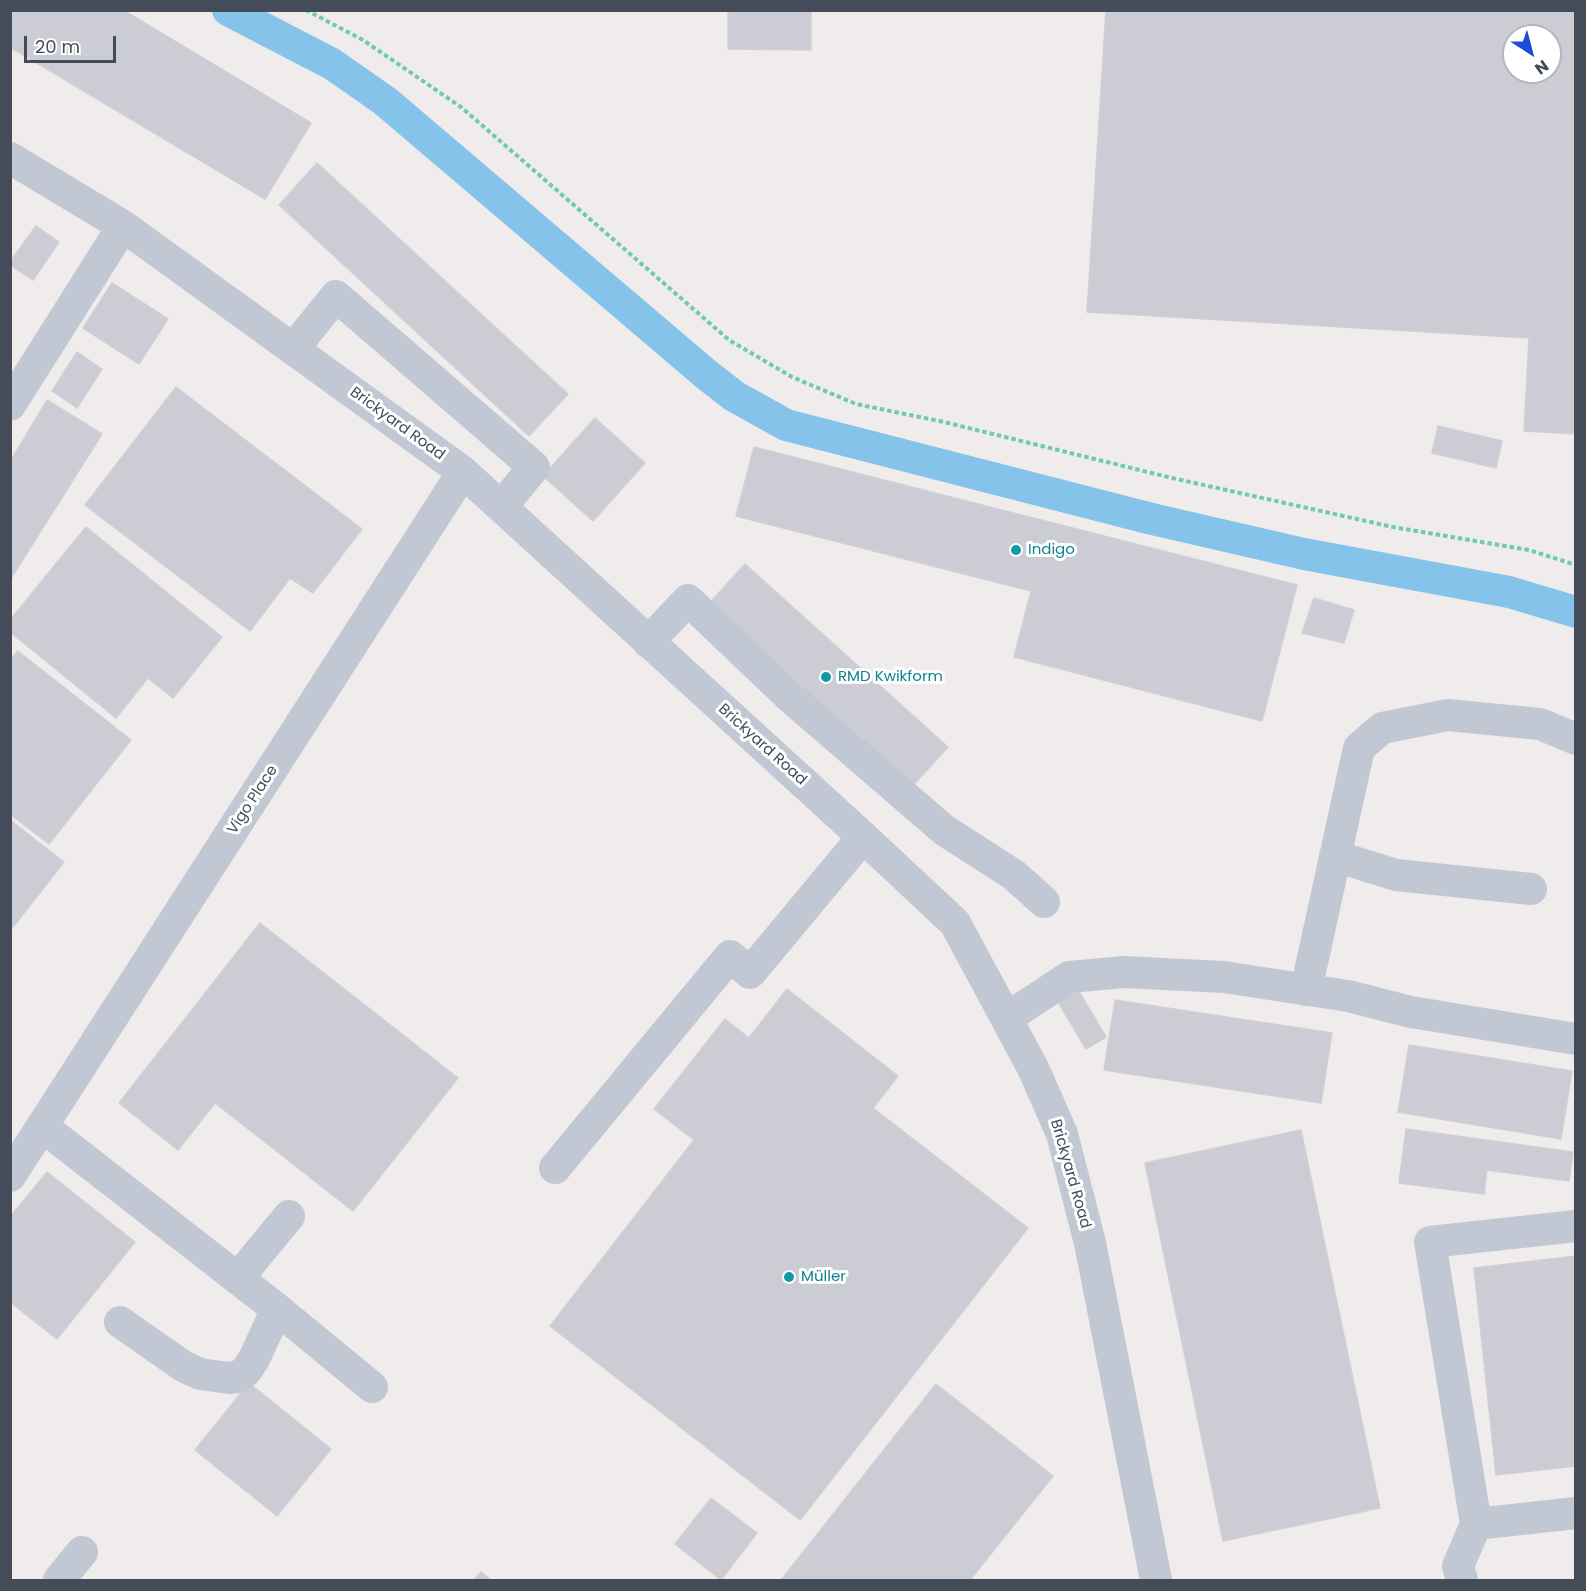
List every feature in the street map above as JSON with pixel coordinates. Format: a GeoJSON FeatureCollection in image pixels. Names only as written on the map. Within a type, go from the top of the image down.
{"type":"FeatureCollection","features":[{"type":"Feature","properties":{"kind":"street","name":"Brickyard Road"},"geometry":{"type":"LineString","coordinates":[[10,158],[123,226],[463,472],[955,923],[1033,1068],[1062,1134],[1090,1243],[1156,1581]]}},
{"type":"Feature","properties":{"kind":"street"},"geometry":{"type":"LineString","coordinates":[[10,405],[123,226]]}},
{"type":"Feature","properties":{"kind":"street"},"geometry":{"type":"LineString","coordinates":[[293,349],[336,296],[534,467],[502,506]]}},
{"type":"Feature","properties":{"kind":"street","name":"Vigo Place"},"geometry":{"type":"LineString","coordinates":[[10,1176],[463,472]]}},
{"type":"Feature","properties":{"kind":"street"},"geometry":{"type":"LineString","coordinates":[[648,642],[688,600],[791,698],[944,830],[1014,875],[1044,902]]}},
{"type":"Feature","properties":{"kind":"street"},"geometry":{"type":"LineString","coordinates":[[1305,990],[1359,748],[1382,728],[1448,715],[1540,724],[1575,739]]}},
{"type":"Feature","properties":{"kind":"street"},"geometry":{"type":"LineString","coordinates":[[555,1168],[730,956],[750,973],[863,837]]}},
{"type":"Feature","properties":{"kind":"street"},"geometry":{"type":"LineString","coordinates":[[1335,856],[1396,875],[1531,889]]}},
{"type":"Feature","properties":{"kind":"street"},"geometry":{"type":"LineString","coordinates":[[1007,1018],[1069,977],[1124,972],[1224,977],[1348,996],[1411,1012],[1575,1039]]}},
{"type":"Feature","properties":{"kind":"street"},"geometry":{"type":"LineString","coordinates":[[43,1127],[238,1278],[372,1387]]}},
{"type":"Feature","properties":{"kind":"street"},"geometry":{"type":"LineString","coordinates":[[238,1278],[290,1216]]}},
{"type":"Feature","properties":{"kind":"street"},"geometry":{"type":"LineString","coordinates":[[1462,1581],[1458,1566],[1476,1524],[1430,1242],[1575,1226]]}},
{"type":"Feature","properties":{"kind":"street"},"geometry":{"type":"LineString","coordinates":[[120,1322],[183,1366],[200,1374],[222,1378],[237,1377],[246,1371],[254,1359],[277,1309]]}},
{"type":"Feature","properties":{"kind":"street"},"geometry":{"type":"LineString","coordinates":[[1476,1524],[1575,1513]]}},
{"type":"Feature","properties":{"kind":"street"},"geometry":{"type":"LineString","coordinates":[[59,1581],[82,1552]]}},
{"type":"Feature","properties":{"kind":"path"},"geometry":{"type":"LineString","coordinates":[[306,10],[363,40],[460,107],[729,340],[792,376],[856,404],[944,422],[1381,524],[1529,550],[1575,565]]}},
{"type":"Feature","properties":{"kind":"building"},"geometry":{"type":"Polygon","coordinates":[[[10,10],[123,10],[311,123],[265,199],[10,47],[10,10]]]}},
{"type":"Feature","properties":{"kind":"building"},"geometry":{"type":"Polygon","coordinates":[[[728,10],[811,10],[811,50],[728,49],[728,10]]]}},
{"type":"Feature","properties":{"kind":"building"},"geometry":{"type":"Polygon","coordinates":[[[1106,10],[1576,10],[1576,434],[1524,431],[1529,338],[1087,312],[1106,10]]]}},
{"type":"Feature","properties":{"kind":"building"},"geometry":{"type":"Polygon","coordinates":[[[317,163],[568,394],[529,436],[279,205],[317,163]]]}},
{"type":"Feature","properties":{"kind":"building"},"geometry":{"type":"Polygon","coordinates":[[[36,226],[59,242],[33,280],[10,265],[10,262],[36,226]]]}},
{"type":"Feature","properties":{"kind":"building"},"geometry":{"type":"Polygon","coordinates":[[[112,283],[168,319],[139,364],[83,328],[112,283]]]}},
{"type":"Feature","properties":{"kind":"building"},"geometry":{"type":"Polygon","coordinates":[[[77,352],[102,369],[77,408],[52,391],[77,352]]]}},
{"type":"Feature","properties":{"kind":"building"},"geometry":{"type":"Polygon","coordinates":[[[176,387],[362,529],[313,593],[290,578],[250,631],[85,505],[176,387]]]}},
{"type":"Feature","properties":{"kind":"building"},"geometry":{"type":"Polygon","coordinates":[[[47,400],[102,434],[10,580],[10,462],[47,400]]]}},
{"type":"Feature","properties":{"kind":"building"},"geometry":{"type":"Polygon","coordinates":[[[595,418],[645,463],[593,521],[543,476],[595,418]]]}},
{"type":"Feature","properties":{"kind":"building"},"geometry":{"type":"Polygon","coordinates":[[[1438,426],[1502,441],[1496,468],[1432,453],[1438,426]]]}},
{"type":"Feature","properties":{"kind":"building","name":"Indigo"},"geometry":{"type":"Polygon","coordinates":[[[754,447],[1297,585],[1262,721],[1014,657],[1031,591],[736,516],[754,447]]]}},
{"type":"Feature","properties":{"kind":"building"},"geometry":{"type":"Polygon","coordinates":[[[86,527],[222,637],[173,698],[148,678],[116,718],[10,632],[10,620],[86,527]]]}},
{"type":"Feature","properties":{"kind":"building","name":"RMD Kwikform"},"geometry":{"type":"Polygon","coordinates":[[[745,564],[948,747],[908,791],[705,608],[745,564]]]}},
{"type":"Feature","properties":{"kind":"building"},"geometry":{"type":"Polygon","coordinates":[[[1314,598],[1354,610],[1344,643],[1302,633],[1314,598]]]}},
{"type":"Feature","properties":{"kind":"building"},"geometry":{"type":"Polygon","coordinates":[[[18,651],[131,740],[49,844],[10,814],[10,661],[18,651]]]}},
{"type":"Feature","properties":{"kind":"building"},"geometry":{"type":"Polygon","coordinates":[[[10,820],[64,862],[10,931],[10,820]]]}},
{"type":"Feature","properties":{"kind":"building"},"geometry":{"type":"Polygon","coordinates":[[[260,923],[458,1078],[353,1211],[215,1103],[178,1150],[119,1103],[260,923]]]}},
{"type":"Feature","properties":{"kind":"building"},"geometry":{"type":"Polygon","coordinates":[[[1075,985],[1106,1037],[1086,1049],[1055,997],[1075,985]]]}},
{"type":"Feature","properties":{"kind":"building","name":"Müller"},"geometry":{"type":"Polygon","coordinates":[[[787,989],[898,1076],[873,1108],[1028,1228],[800,1520],[550,1326],[694,1140],[654,1109],[725,1019],[749,1038],[787,989]]]}},
{"type":"Feature","properties":{"kind":"building"},"geometry":{"type":"Polygon","coordinates":[[[1115,1000],[1332,1033],[1321,1103],[1104,1070],[1115,1000]]]}},
{"type":"Feature","properties":{"kind":"building"},"geometry":{"type":"Polygon","coordinates":[[[1409,1045],[1572,1071],[1561,1139],[1398,1112],[1409,1045]]]}},
{"type":"Feature","properties":{"kind":"building"},"geometry":{"type":"Polygon","coordinates":[[[1406,1129],[1573,1152],[1569,1181],[1487,1170],[1484,1194],[1399,1183],[1406,1129]]]}},
{"type":"Feature","properties":{"kind":"building"},"geometry":{"type":"Polygon","coordinates":[[[1301,1130],[1380,1508],[1223,1541],[1145,1163],[1301,1130]]]}},
{"type":"Feature","properties":{"kind":"building"},"geometry":{"type":"Polygon","coordinates":[[[47,1172],[135,1242],[57,1339],[10,1302],[10,1217],[47,1172]]]}},
{"type":"Feature","properties":{"kind":"building"},"geometry":{"type":"Polygon","coordinates":[[[1576,1256],[1576,1466],[1496,1475],[1474,1268],[1576,1256]]]}},
{"type":"Feature","properties":{"kind":"building"},"geometry":{"type":"Polygon","coordinates":[[[249,1383],[331,1449],[277,1516],[195,1450],[249,1383]]]}},
{"type":"Feature","properties":{"kind":"building"},"geometry":{"type":"Polygon","coordinates":[[[936,1384],[1053,1476],[970,1580],[781,1580],[936,1384]]]}},
{"type":"Feature","properties":{"kind":"building"},"geometry":{"type":"Polygon","coordinates":[[[711,1498],[757,1533],[721,1580],[675,1544],[711,1498]]]}},
{"type":"Feature","properties":{"kind":"building"},"geometry":{"type":"Polygon","coordinates":[[[481,1572],[491,1580],[474,1580],[481,1572]]]}},
{"type":"Feature","properties":{"kind":"waterway"},"geometry":{"type":"LineString","coordinates":[[228,10],[332,64],[385,101],[707,375],[734,396],[786,425],[1152,519],[1304,554],[1509,592],[1576,612]]}},
{"type":"Feature","properties":{"kind":"place","name":"Indigo"},"geometry":{"type":"Point","coordinates":[1016,550]}},
{"type":"Feature","properties":{"kind":"place","name":"RMD Kwikform"},"geometry":{"type":"Point","coordinates":[826,677]}},
{"type":"Feature","properties":{"kind":"place","name":"Müller"},"geometry":{"type":"Point","coordinates":[789,1277]}}]}
